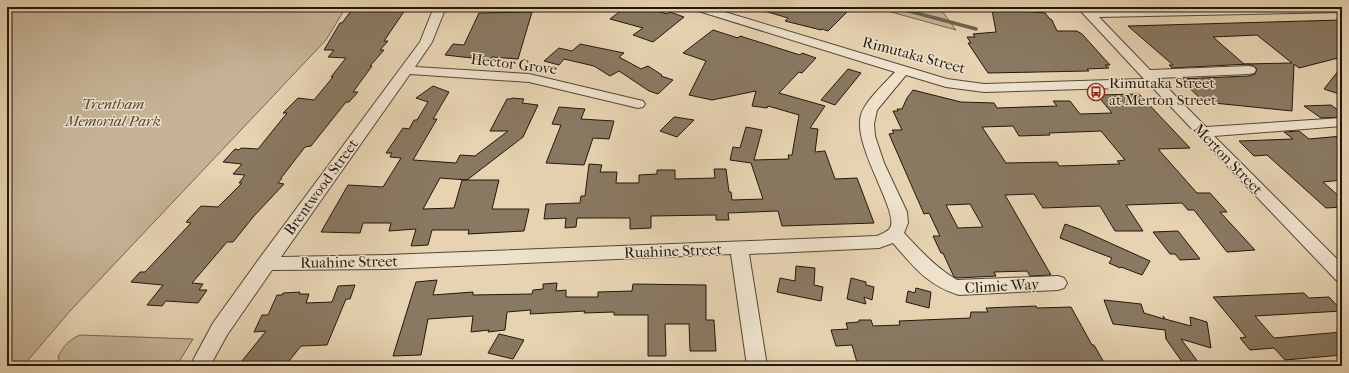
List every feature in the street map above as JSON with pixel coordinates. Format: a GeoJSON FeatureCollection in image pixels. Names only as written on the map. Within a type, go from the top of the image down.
{"type":"FeatureCollection","features":[{"type":"Feature","properties":{"kind":"street","name":"Brentwood Street"},"geometry":{"type":"LineString","coordinates":[[200,366],[220,329],[265,264],[426,42],[440,7]]}},
{"type":"Feature","properties":{"kind":"street","name":"Rimutaka Street"},"geometry":{"type":"LineString","coordinates":[[696,7],[902,71],[946,83],[984,88],[1151,79],[1249,70]]}},
{"type":"Feature","properties":{"kind":"street"},"geometry":{"type":"LineString","coordinates":[[1087,11],[1342,9]]}},
{"type":"Feature","properties":{"kind":"street","name":"Merton Street"},"geometry":{"type":"LineString","coordinates":[[1087,11],[1202,132],[1342,275]]}},
{"type":"Feature","properties":{"kind":"street","name":"Hector Grove"},"geometry":{"type":"LineString","coordinates":[[407,70],[529,78],[638,104]]}},
{"type":"Feature","properties":{"kind":"street"},"geometry":{"type":"LineString","coordinates":[[895,234],[901,221],[899,212],[870,144],[866,130],[868,113],[902,71]]}},
{"type":"Feature","properties":{"kind":"street"},"geometry":{"type":"LineString","coordinates":[[1202,132],[1342,122]]}},
{"type":"Feature","properties":{"kind":"street","name":"Ruahine Street"},"geometry":{"type":"LineString","coordinates":[[265,264],[387,262],[866,243],[878,242],[895,234]]}},
{"type":"Feature","properties":{"kind":"street","name":"Climie Way"},"geometry":{"type":"LineString","coordinates":[[895,234],[941,280],[953,287],[959,288],[1058,283]]}},
{"type":"Feature","properties":{"kind":"street"},"geometry":{"type":"LineString","coordinates":[[738,249],[758,366]]}},
{"type":"Feature","properties":{"kind":"green space","name":"Trentham Memorial Park"},"geometry":{"type":"Polygon","coordinates":[[[7,7],[346,7],[326,40],[70,311],[23,366],[7,366],[7,7]]]}},
{"type":"Feature","properties":{"kind":"green space"},"geometry":{"type":"Polygon","coordinates":[[[873,7],[939,7],[956,30],[873,7]]]}},
{"type":"Feature","properties":{"kind":"green space"},"geometry":{"type":"Polygon","coordinates":[[[80,335],[193,339],[177,365],[61,365],[58,357],[62,350],[70,341],[80,335]]]}},
{"type":"Feature","properties":{"kind":"building"},"geometry":{"type":"Polygon","coordinates":[[[626,7],[645,7],[667,14],[670,12],[684,17],[653,42],[633,35],[643,28],[610,19],[626,7]]]}},
{"type":"Feature","properties":{"kind":"building"},"geometry":{"type":"Polygon","coordinates":[[[761,7],[852,7],[828,31],[785,21],[788,18],[761,10],[761,7]]]}},
{"type":"Feature","properties":{"kind":"building"},"geometry":{"type":"Polygon","coordinates":[[[382,9],[382,11],[405,10],[384,41],[388,41],[380,50],[384,50],[370,66],[372,66],[353,92],[358,92],[349,102],[346,102],[311,146],[305,147],[278,183],[284,184],[254,216],[233,242],[227,242],[192,283],[203,284],[199,290],[207,290],[198,303],[166,301],[162,306],[147,305],[163,285],[131,282],[140,272],[145,272],[191,223],[186,222],[201,206],[218,207],[242,183],[239,183],[245,175],[233,174],[242,164],[223,162],[235,149],[258,149],[287,113],[283,113],[298,98],[314,100],[346,58],[328,57],[334,50],[324,50],[340,23],[342,23],[351,11],[382,9]]]}},
{"type":"Feature","properties":{"kind":"building"},"geometry":{"type":"Polygon","coordinates":[[[999,9],[1045,13],[1052,20],[1057,31],[1077,31],[1082,34],[1110,65],[1105,65],[1109,68],[1087,69],[1089,71],[988,73],[968,43],[971,43],[967,37],[975,37],[973,34],[996,32],[992,10],[999,9]]]}},
{"type":"Feature","properties":{"kind":"building"},"geometry":{"type":"Polygon","coordinates":[[[532,12],[518,59],[492,57],[490,60],[445,55],[453,44],[464,45],[479,13],[532,12]]]}},
{"type":"Feature","properties":{"kind":"building"},"geometry":{"type":"Polygon","coordinates":[[[1342,20],[1342,57],[1299,68],[1294,64],[1292,111],[1204,102],[1180,79],[1249,76],[1255,74],[1257,69],[1249,64],[1172,68],[1169,65],[1173,65],[1128,26],[1342,20]],[[1257,35],[1213,37],[1244,64],[1292,63],[1257,35]]]}},
{"type":"Feature","properties":{"kind":"building"},"geometry":{"type":"Polygon","coordinates":[[[713,30],[738,38],[740,36],[800,55],[802,53],[816,58],[802,73],[799,72],[779,93],[825,106],[810,128],[818,129],[815,152],[825,151],[835,179],[857,178],[874,223],[782,226],[778,211],[728,213],[729,220],[716,220],[716,215],[651,216],[651,228],[630,229],[630,218],[577,218],[576,227],[565,228],[566,218],[544,219],[546,204],[580,203],[581,196],[585,196],[589,164],[602,165],[600,172],[617,172],[616,183],[639,183],[639,175],[657,174],[657,170],[675,170],[675,179],[715,178],[714,169],[726,169],[729,192],[731,192],[732,200],[763,199],[751,163],[730,160],[733,147],[740,148],[746,127],[762,130],[754,160],[789,159],[788,155],[792,155],[799,115],[768,106],[767,108],[752,106],[756,91],[712,100],[689,95],[706,61],[683,53],[713,30]]]}},
{"type":"Feature","properties":{"kind":"building"},"geometry":{"type":"Polygon","coordinates":[[[580,44],[624,53],[619,57],[641,69],[648,66],[662,75],[661,76],[673,80],[658,94],[649,91],[619,71],[610,76],[594,66],[564,59],[559,65],[544,61],[559,48],[572,51],[580,44]]]}},
{"type":"Feature","properties":{"kind":"building"},"geometry":{"type":"Polygon","coordinates":[[[1342,66],[1342,95],[1324,89],[1342,66]]]}},
{"type":"Feature","properties":{"kind":"building"},"geometry":{"type":"Polygon","coordinates":[[[848,69],[861,73],[835,105],[821,100],[848,69]]]}},
{"type":"Feature","properties":{"kind":"building"},"geometry":{"type":"Polygon","coordinates":[[[433,86],[449,92],[433,119],[437,119],[413,160],[456,163],[460,155],[475,156],[508,131],[490,131],[507,99],[524,99],[522,103],[538,105],[523,137],[467,180],[499,180],[492,209],[529,209],[524,231],[468,234],[469,230],[432,230],[428,245],[411,246],[416,229],[389,231],[391,223],[363,223],[360,233],[321,232],[348,185],[383,187],[401,158],[390,157],[392,153],[386,153],[403,128],[409,129],[414,120],[417,120],[428,102],[416,98],[433,86]],[[440,178],[423,209],[454,208],[462,180],[467,180],[440,178]]]}},
{"type":"Feature","properties":{"kind":"building"},"geometry":{"type":"Polygon","coordinates":[[[913,90],[961,102],[994,103],[997,108],[1057,106],[1053,101],[1070,101],[1080,114],[1112,113],[1097,95],[1139,94],[1190,148],[1158,149],[1197,193],[1210,193],[1227,212],[1220,212],[1255,250],[1227,252],[1194,210],[1188,210],[1182,203],[1126,205],[1143,231],[1115,231],[1100,206],[1043,208],[1034,194],[1005,195],[1051,275],[1030,276],[1027,271],[994,272],[996,276],[954,277],[933,236],[940,236],[929,213],[924,214],[889,134],[894,133],[892,130],[902,130],[893,111],[902,109],[913,90]],[[1013,126],[982,127],[1006,163],[1057,162],[1059,166],[1120,164],[1117,161],[1125,160],[1101,131],[1019,136],[1013,126]],[[970,204],[946,205],[958,228],[983,227],[970,204]]]}},
{"type":"Feature","properties":{"kind":"building"},"geometry":{"type":"Polygon","coordinates":[[[1331,105],[1342,113],[1342,117],[1321,118],[1304,106],[1331,105]]]}},
{"type":"Feature","properties":{"kind":"building"},"geometry":{"type":"Polygon","coordinates":[[[559,107],[585,109],[581,119],[614,121],[609,139],[593,138],[584,165],[546,163],[561,125],[552,124],[559,107]]]}},
{"type":"Feature","properties":{"kind":"building"},"geometry":{"type":"Polygon","coordinates":[[[674,117],[694,120],[677,137],[660,131],[674,117]]]}},
{"type":"Feature","properties":{"kind":"building"},"geometry":{"type":"Polygon","coordinates":[[[1299,131],[1309,139],[1342,136],[1342,180],[1323,182],[1342,199],[1342,207],[1326,208],[1267,155],[1254,156],[1239,141],[1293,139],[1284,132],[1299,131]]]}},
{"type":"Feature","properties":{"kind":"building"},"geometry":{"type":"Polygon","coordinates":[[[1065,224],[1150,261],[1142,275],[1121,267],[1120,268],[1109,263],[1112,258],[1060,238],[1065,224]]]}},
{"type":"Feature","properties":{"kind":"building"},"geometry":{"type":"Polygon","coordinates":[[[1178,231],[1200,259],[1180,260],[1175,254],[1170,254],[1153,232],[1178,231]]]}},
{"type":"Feature","properties":{"kind":"building"},"geometry":{"type":"Polygon","coordinates":[[[796,266],[815,268],[814,285],[823,287],[821,301],[777,292],[780,278],[795,281],[796,266]]]}},
{"type":"Feature","properties":{"kind":"building"},"geometry":{"type":"Polygon","coordinates":[[[851,278],[866,282],[866,285],[874,287],[872,300],[864,297],[866,304],[847,299],[851,278]]]}},
{"type":"Feature","properties":{"kind":"building"},"geometry":{"type":"Polygon","coordinates":[[[437,280],[433,295],[473,292],[473,295],[532,294],[533,290],[543,289],[543,284],[557,283],[556,291],[566,290],[566,297],[598,297],[598,292],[632,291],[633,284],[706,285],[706,320],[714,320],[716,351],[690,351],[689,324],[665,324],[666,356],[648,356],[648,315],[614,315],[614,312],[584,313],[585,311],[530,314],[531,310],[507,312],[505,330],[488,332],[489,330],[471,332],[473,316],[428,319],[421,355],[393,356],[416,282],[437,280]]]}},
{"type":"Feature","properties":{"kind":"building"},"geometry":{"type":"Polygon","coordinates":[[[355,285],[350,299],[346,299],[327,345],[301,346],[285,366],[238,366],[266,331],[254,332],[262,315],[268,315],[277,295],[282,295],[283,293],[300,292],[299,294],[309,294],[306,303],[332,302],[338,286],[355,285]]]}},
{"type":"Feature","properties":{"kind":"building"},"geometry":{"type":"Polygon","coordinates":[[[916,288],[931,292],[929,308],[906,302],[908,291],[915,293],[916,288]]]}},
{"type":"Feature","properties":{"kind":"building"},"geometry":{"type":"Polygon","coordinates":[[[1304,293],[1309,298],[1329,297],[1342,311],[1255,316],[1274,338],[1342,332],[1342,355],[1285,360],[1274,348],[1250,350],[1240,338],[1246,337],[1213,297],[1304,293]]]}},
{"type":"Feature","properties":{"kind":"building"},"geometry":{"type":"Polygon","coordinates":[[[1104,300],[1141,304],[1144,313],[1164,319],[1163,316],[1165,319],[1191,326],[1190,317],[1207,322],[1211,348],[1181,339],[1201,366],[1185,366],[1166,339],[1165,330],[1113,324],[1104,300]]]}},
{"type":"Feature","properties":{"kind":"building"},"geometry":{"type":"Polygon","coordinates":[[[1036,306],[1037,308],[1071,307],[1092,345],[1094,345],[1106,366],[1064,366],[1063,364],[1027,366],[858,366],[852,345],[836,346],[831,330],[848,329],[846,323],[859,322],[859,320],[871,320],[873,326],[900,325],[899,321],[970,318],[971,312],[988,312],[986,308],[1036,306]]]}},
{"type":"Feature","properties":{"kind":"building"},"geometry":{"type":"Polygon","coordinates":[[[499,334],[524,340],[513,359],[488,353],[499,334]]]}},
{"type":"Feature","properties":{"kind":"waterway"},"geometry":{"type":"LineString","coordinates":[[894,7],[976,29]]}},
{"type":"Feature","properties":{"kind":"place","name":"Rimutaka Street at Merton Street"},"geometry":{"type":"Point","coordinates":[1096,92]}}]}
